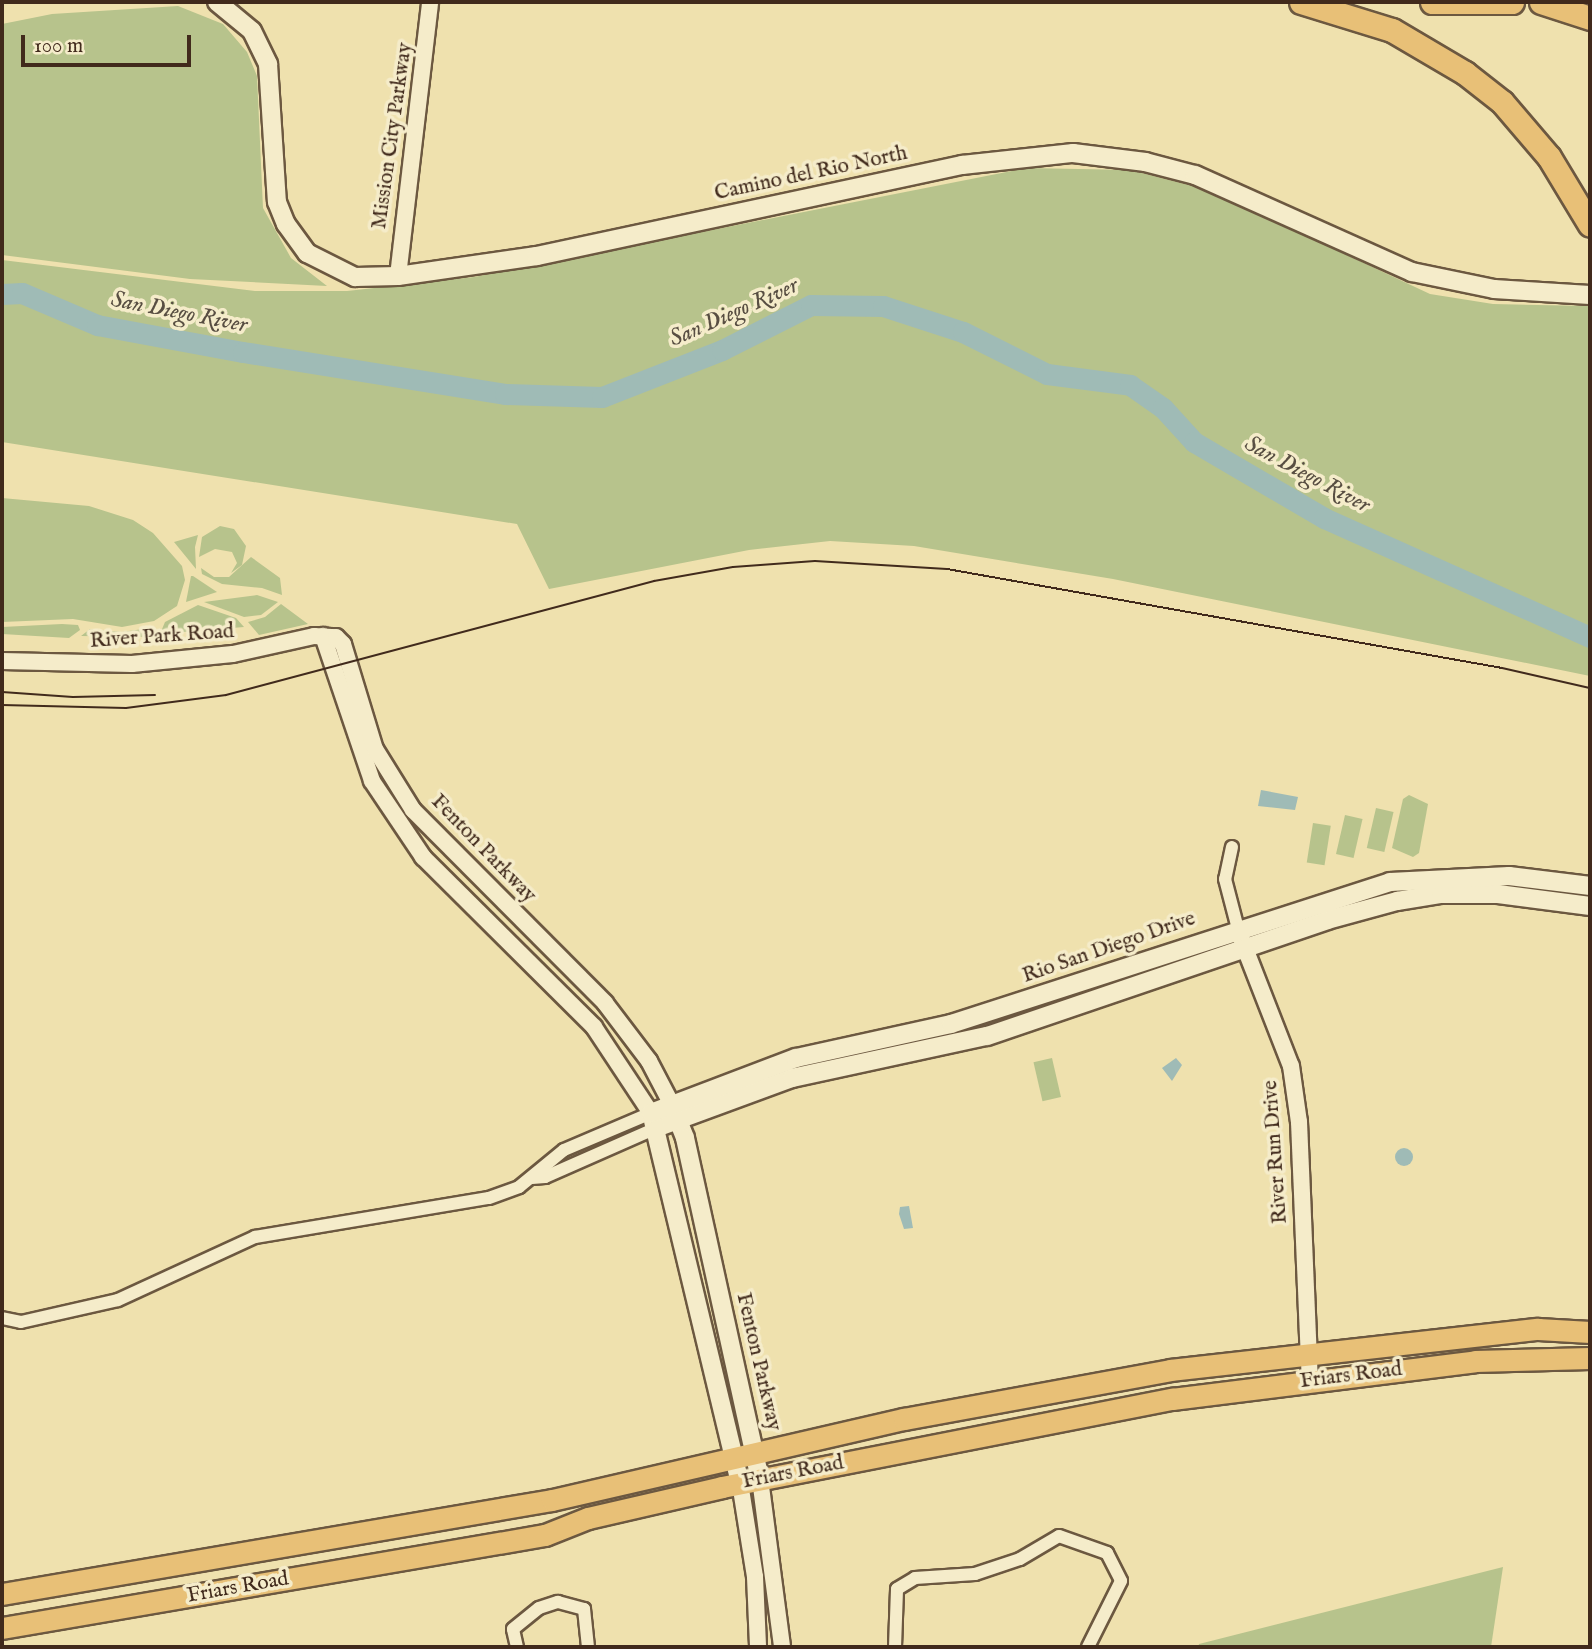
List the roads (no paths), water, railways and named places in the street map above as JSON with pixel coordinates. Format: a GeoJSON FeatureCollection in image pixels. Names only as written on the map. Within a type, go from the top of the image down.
{"type":"FeatureCollection","features":[{"type":"Feature","properties":{"kind":"highway"},"geometry":{"type":"LineString","coordinates":[[1432,2],[1512,2]]}},
{"type":"Feature","properties":{"kind":"highway"},"geometry":{"type":"LineString","coordinates":[[1541,2],[1590,18]]}},
{"type":"Feature","properties":{"kind":"highway"},"geometry":{"type":"LineString","coordinates":[[1306,3],[1392,30],[1465,73],[1502,102],[1549,157],[1590,225]]}},
{"type":"Feature","properties":{"kind":"highway","name":"Friars Road"},"geometry":{"type":"LineString","coordinates":[[2,1594],[539,1502],[904,1419],[1170,1370],[1308,1352],[1538,1329],[1590,1332]]}},
{"type":"Feature","properties":{"kind":"highway"},"geometry":{"type":"LineString","coordinates":[[1562,1357],[1565,1347],[1574,1342],[1590,1343]]}},
{"type":"Feature","properties":{"kind":"highway","name":"Friars Road"},"geometry":{"type":"LineString","coordinates":[[2,1628],[545,1535],[589,1518],[750,1481],[1172,1399],[1475,1361],[1590,1358]]}},
{"type":"Feature","properties":{"kind":"main road","name":"Camino del Rio North"},"geometry":{"type":"LineString","coordinates":[[217,2],[244,21],[264,52],[272,90],[277,202],[296,241],[307,253],[339,271],[373,279],[537,256],[962,165],[1073,153],[1133,159],[1195,175],[1412,272],[1494,289],[1590,295]]}},
{"type":"Feature","properties":{"kind":"main road","name":"Rio San Diego Drive"},"geometry":{"type":"LineString","coordinates":[[675,1112],[796,1058],[981,1014],[1390,882],[1509,876],[1590,886]]}},
{"type":"Feature","properties":{"kind":"main road","name":"Rio San Diego Drive"},"geometry":{"type":"LineString","coordinates":[[653,1120],[792,1078],[987,1036],[1326,920],[1441,894],[1498,894],[1590,906]]}},
{"type":"Feature","properties":{"kind":"main road"},"geometry":{"type":"LineString","coordinates":[[981,1014],[987,1036]]}},
{"type":"Feature","properties":{"kind":"main road","name":"Fenton Parkway"},"geometry":{"type":"LineString","coordinates":[[675,1112],[750,1481]]}},
{"type":"Feature","properties":{"kind":"main road","name":"Fenton Parkway"},"geometry":{"type":"LineString","coordinates":[[653,1120],[746,1457]]}},
{"type":"Feature","properties":{"kind":"street","name":"Mission City Parkway"},"geometry":{"type":"LineString","coordinates":[[398,276],[430,2]]}},
{"type":"Feature","properties":{"kind":"street","name":"River Park Road"},"geometry":{"type":"LineString","coordinates":[[2,661],[46,664],[178,660],[323,636]]}},
{"type":"Feature","properties":{"kind":"street","name":"Fenton Parkway"},"geometry":{"type":"LineString","coordinates":[[653,1120],[594,1027],[423,857],[372,781],[323,636],[336,636],[342,644],[387,774],[413,810],[605,1003],[649,1061],[675,1112]]}},
{"type":"Feature","properties":{"kind":"street"},"geometry":{"type":"LineString","coordinates":[[345,698],[366,718]]}},
{"type":"Feature","properties":{"kind":"street"},"geometry":{"type":"LineString","coordinates":[[1232,847],[1225,878],[1238,929]]}},
{"type":"Feature","properties":{"kind":"street","name":"River Run Drive"},"geometry":{"type":"LineString","coordinates":[[1238,929],[1292,1077],[1299,1122],[1310,1381]]}},
{"type":"Feature","properties":{"kind":"street"},"geometry":{"type":"LineString","coordinates":[[2,1318],[21,1322],[118,1300],[255,1237],[489,1198],[532,1178],[564,1150],[653,1120]]}},
{"type":"Feature","properties":{"kind":"street"},"geometry":{"type":"LineString","coordinates":[[532,1178],[545,1177],[653,1120]]}},
{"type":"Feature","properties":{"kind":"street","name":"Fenton Parkway"},"geometry":{"type":"LineString","coordinates":[[750,1481],[758,1647]]}},
{"type":"Feature","properties":{"kind":"street","name":"Fenton Parkway"},"geometry":{"type":"LineString","coordinates":[[750,1481],[782,1647]]}},
{"type":"Feature","properties":{"kind":"street"},"geometry":{"type":"LineString","coordinates":[[895,1647],[897,1588],[915,1578],[975,1574],[1020,1559],[1059,1536],[1107,1553],[1121,1581],[1088,1647]]}},
{"type":"Feature","properties":{"kind":"street"},"geometry":{"type":"LineString","coordinates":[[517,1647],[513,1629],[539,1608],[558,1602],[584,1609],[588,1647]]}},
{"type":"Feature","properties":{"kind":"water"},"geometry":{"type":"Polygon","coordinates":[[[1261,790],[1298,797],[1295,810],[1258,806],[1261,790]]]}},
{"type":"Feature","properties":{"kind":"water"},"geometry":{"type":"Polygon","coordinates":[[[1176,1058],[1182,1065],[1172,1081],[1162,1068],[1176,1058]]]}},
{"type":"Feature","properties":{"kind":"water"},"geometry":{"type":"Polygon","coordinates":[[[1400,1148],[1408,1148],[1413,1157],[1411,1164],[1400,1166],[1395,1161],[1395,1153],[1400,1148]]]}},
{"type":"Feature","properties":{"kind":"water"},"geometry":{"type":"Polygon","coordinates":[[[909,1206],[913,1228],[904,1229],[899,1214],[900,1207],[909,1206]]]}},
{"type":"Feature","properties":{"kind":"waterway","name":"San Diego River"},"geometry":{"type":"LineString","coordinates":[[2,294],[22,293],[97,325],[243,352],[505,394],[602,397],[722,350],[811,305],[883,306],[963,332],[1047,374],[1130,385],[1163,408],[1194,442],[1324,518],[1590,637]]}},
{"type":"Feature","properties":{"kind":"tram line"},"geometry":{"type":"LineString","coordinates":[[2,705],[126,708],[226,695],[654,581],[733,567],[815,561],[947,569],[1502,668],[1590,688]]}},
{"type":"Feature","properties":{"kind":"tram line"},"geometry":{"type":"LineString","coordinates":[[2,692],[73,697],[155,695]]}}]}
